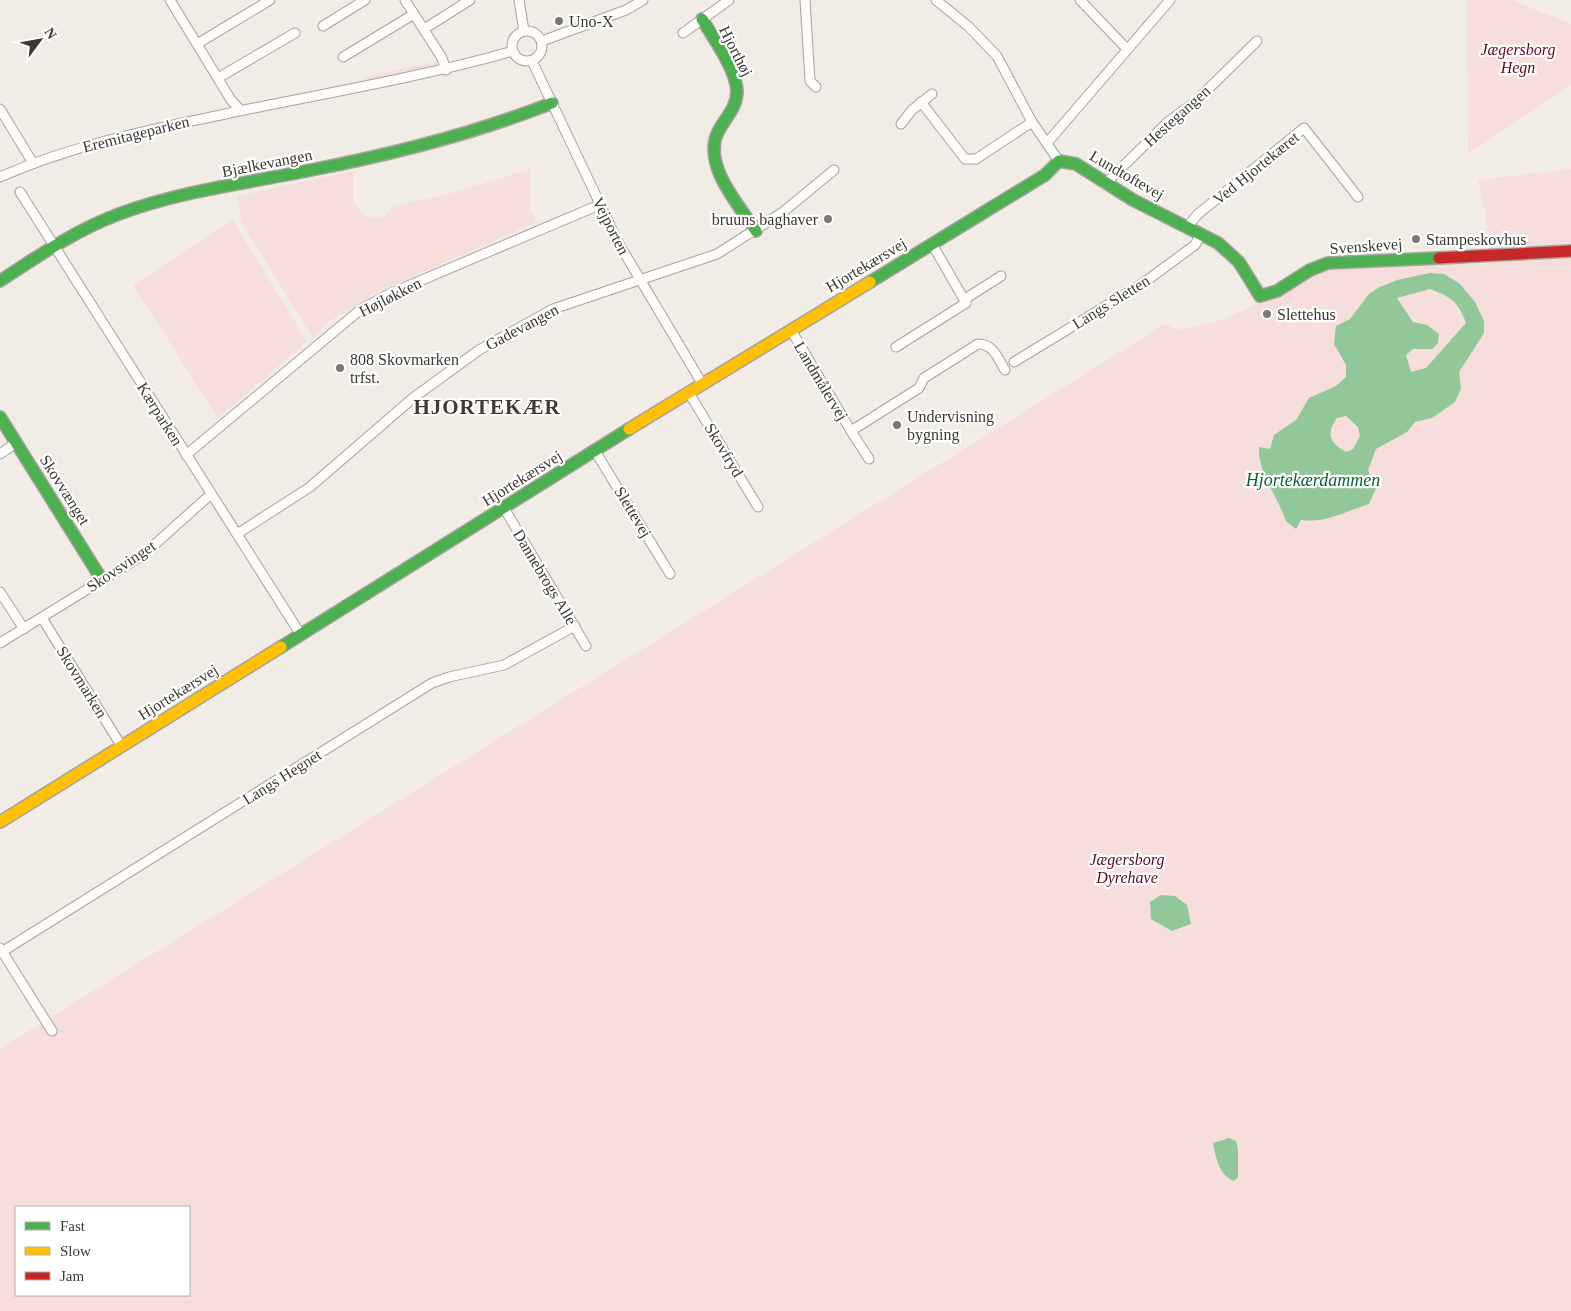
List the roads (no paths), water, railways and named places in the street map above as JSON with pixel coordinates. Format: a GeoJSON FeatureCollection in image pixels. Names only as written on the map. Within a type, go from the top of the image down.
{"type":"FeatureCollection","features":[{"type":"Feature","properties":{"kind":"street"},"geometry":{"type":"LineString","coordinates":[[197,44],[270,0]]}},
{"type":"Feature","properties":{"kind":"street"},"geometry":{"type":"LineString","coordinates":[[323,26],[365,0]]}},
{"type":"Feature","properties":{"kind":"street"},"geometry":{"type":"LineString","coordinates":[[405,0],[424,29],[446,70]]}},
{"type":"Feature","properties":{"kind":"street"},"geometry":{"type":"LineString","coordinates":[[424,29],[470,0]]}},
{"type":"Feature","properties":{"kind":"street"},"geometry":{"type":"LineString","coordinates":[[519,0],[524,31]]}},
{"type":"Feature","properties":{"kind":"street"},"geometry":{"type":"LineString","coordinates":[[542,41],[626,10],[643,0]]}},
{"type":"Feature","properties":{"kind":"street","name":"Hjorthøj"},"geometry":{"type":"LineString","coordinates":[[683,33],[729,0]]}},
{"type":"Feature","properties":{"kind":"street"},"geometry":{"type":"LineString","coordinates":[[805,0],[810,81],[816,87]]}},
{"type":"Feature","properties":{"kind":"street"},"geometry":{"type":"LineString","coordinates":[[936,0],[974,31],[997,56],[1032,122],[1059,160]]}},
{"type":"Feature","properties":{"kind":"street"},"geometry":{"type":"LineString","coordinates":[[1080,0],[1127,49]]}},
{"type":"Feature","properties":{"kind":"street"},"geometry":{"type":"LineString","coordinates":[[1047,143],[1170,0]]}},
{"type":"Feature","properties":{"kind":"street"},"geometry":{"type":"LineString","coordinates":[[172,1],[218,78],[241,111]]}},
{"type":"Feature","properties":{"kind":"street"},"geometry":{"type":"LineString","coordinates":[[343,57],[414,14]]}},
{"type":"Feature","properties":{"kind":"street","name":"Hjorthøj"},"geometry":{"type":"LineString","coordinates":[[702,19],[734,77],[737,87],[734,111],[716,138],[716,160],[722,175],[756,231]]}},
{"type":"Feature","properties":{"kind":"street"},"geometry":{"type":"LineString","coordinates":[[524,31],[535,33],[542,41],[541,53],[532,61],[518,59],[513,52],[514,39],[524,31]]}},
{"type":"Feature","properties":{"kind":"street"},"geometry":{"type":"LineString","coordinates":[[218,78],[295,33]]}},
{"type":"Feature","properties":{"kind":"street","name":"Hestegangen"},"geometry":{"type":"LineString","coordinates":[[1105,184],[1169,121],[1194,104],[1246,46],[1257,42]]}},
{"type":"Feature","properties":{"kind":"street","name":"Eremitageparken"},"geometry":{"type":"LineString","coordinates":[[0,177],[33,163],[134,132],[446,70],[513,52]]}},
{"type":"Feature","properties":{"kind":"street","name":"Vejporten"},"geometry":{"type":"LineString","coordinates":[[532,61],[599,205],[640,280],[703,385]]}},
{"type":"Feature","properties":{"kind":"street"},"geometry":{"type":"LineString","coordinates":[[901,124],[912,110],[932,94]]}},
{"type":"Feature","properties":{"kind":"street","name":"Bjælkevangen"},"geometry":{"type":"LineString","coordinates":[[0,281],[54,246],[98,222],[150,204],[431,146],[480,132],[552,102]]}},
{"type":"Feature","properties":{"kind":"street"},"geometry":{"type":"LineString","coordinates":[[921,102],[965,159],[976,159],[1032,122]]}},
{"type":"Feature","properties":{"kind":"street"},"geometry":{"type":"LineString","coordinates":[[0,109],[33,163]]}},
{"type":"Feature","properties":{"kind":"street","name":"Ved Hjortekæret"},"geometry":{"type":"LineString","coordinates":[[1187,227],[1198,214],[1304,128],[1358,197]]}},
{"type":"Feature","properties":{"kind":"street","name":"Lundtoftevej"},"geometry":{"type":"LineString","coordinates":[[1059,160],[1076,164],[1105,184],[1201,234],[1230,252],[1249,276],[1260,296]]}},
{"type":"Feature","properties":{"kind":"street","name":"Hjortekærsvej"},"geometry":{"type":"LineString","coordinates":[[0,822],[595,451],[1046,175],[1059,160]]}},
{"type":"Feature","properties":{"kind":"street","name":"Gadevangen"},"geometry":{"type":"LineString","coordinates":[[237,534],[310,487],[413,398],[479,350],[554,309],[702,261],[756,231],[783,212],[834,170]]}},
{"type":"Feature","properties":{"kind":"street","name":"Kærparken"},"geometry":{"type":"LineString","coordinates":[[20,192],[301,635]]}},
{"type":"Feature","properties":{"kind":"street","name":"Højløkken"},"geometry":{"type":"LineString","coordinates":[[186,455],[360,310],[389,294],[599,205]]}},
{"type":"Feature","properties":{"kind":"street","name":"Langs Sletten"},"geometry":{"type":"LineString","coordinates":[[1014,362],[1142,284],[1196,245],[1201,234]]}},
{"type":"Feature","properties":{"kind":"street"},"geometry":{"type":"LineString","coordinates":[[896,347],[966,303],[932,244]]}},
{"type":"Feature","properties":{"kind":"street","name":"Svenskevej"},"geometry":{"type":"LineString","coordinates":[[1260,296],[1276,291],[1309,270],[1328,264],[1571,251]]}},
{"type":"Feature","properties":{"kind":"street"},"geometry":{"type":"LineString","coordinates":[[964,299],[1001,276]]}},
{"type":"Feature","properties":{"kind":"street","name":"Landmålervej"},"geometry":{"type":"LineString","coordinates":[[791,330],[869,460]]}},
{"type":"Feature","properties":{"kind":"street","name":"Landmålervej"},"geometry":{"type":"LineString","coordinates":[[851,431],[919,388],[924,378],[978,344],[986,344],[992,348],[1005,370]]}},
{"type":"Feature","properties":{"kind":"street","name":"Skovfryd"},"geometry":{"type":"LineString","coordinates":[[689,393],[758,507]]}},
{"type":"Feature","properties":{"kind":"street","name":"Skovvænget"},"geometry":{"type":"LineString","coordinates":[[0,417],[102,580]]}},
{"type":"Feature","properties":{"kind":"street"},"geometry":{"type":"LineString","coordinates":[[0,454],[16,443]]}},
{"type":"Feature","properties":{"kind":"street","name":"Slettevej"},"geometry":{"type":"LineString","coordinates":[[595,451],[670,574]]}},
{"type":"Feature","properties":{"kind":"street","name":"Skovsvinget"},"geometry":{"type":"LineString","coordinates":[[0,643],[151,549],[211,494]]}},
{"type":"Feature","properties":{"kind":"street","name":"Dannebrogs Alle"},"geometry":{"type":"LineString","coordinates":[[504,508],[586,646]]}},
{"type":"Feature","properties":{"kind":"street"},"geometry":{"type":"LineString","coordinates":[[0,592],[24,629]]}},
{"type":"Feature","properties":{"kind":"street","name":"Skovmarken"},"geometry":{"type":"LineString","coordinates":[[42,618],[122,747]]}},
{"type":"Feature","properties":{"kind":"street","name":"Langs Hegnet"},"geometry":{"type":"LineString","coordinates":[[1,951],[432,683],[449,677],[504,665],[575,626]]}},
{"type":"Feature","properties":{"kind":"street"},"geometry":{"type":"LineString","coordinates":[[1,951],[52,1031]]}},
{"type":"Feature","properties":{"kind":"water","name":"Hjortekærdammen"},"geometry":{"type":"Polygon","coordinates":[[[1430,273],[1444,274],[1460,284],[1475,302],[1484,321],[1484,333],[1459,372],[1461,389],[1455,402],[1432,418],[1415,422],[1407,432],[1376,449],[1368,470],[1376,488],[1369,504],[1319,520],[1301,520],[1296,529],[1286,521],[1269,485],[1262,467],[1259,447],[1270,449],[1274,435],[1296,420],[1309,398],[1336,386],[1346,377],[1346,365],[1334,344],[1336,326],[1350,319],[1369,294],[1397,280],[1430,273]],[[1430,289],[1397,298],[1413,322],[1427,325],[1439,334],[1438,343],[1432,349],[1413,349],[1406,355],[1411,372],[1426,368],[1466,323],[1457,305],[1449,297],[1430,289]],[[1346,416],[1337,418],[1331,428],[1331,437],[1340,449],[1346,452],[1353,449],[1360,436],[1358,427],[1346,416]]]}},
{"type":"Feature","properties":{"kind":"water"},"geometry":{"type":"Polygon","coordinates":[[[1161,895],[1175,896],[1187,905],[1191,924],[1172,931],[1151,919],[1150,902],[1161,895]]]}},
{"type":"Feature","properties":{"kind":"water"},"geometry":{"type":"Polygon","coordinates":[[[1229,1138],[1236,1141],[1238,1149],[1238,1177],[1234,1181],[1225,1175],[1222,1170],[1217,1160],[1213,1143],[1229,1138]]]}},
{"type":"Feature","properties":{"kind":"place","name":"Uno-X"},"geometry":{"type":"Point","coordinates":[559,21]}},
{"type":"Feature","properties":{"kind":"place","name":"bruuns baghaver"},"geometry":{"type":"Point","coordinates":[828,219]}},
{"type":"Feature","properties":{"kind":"place","name":"Stampeskovhus"},"geometry":{"type":"Point","coordinates":[1416,239]}},
{"type":"Feature","properties":{"kind":"place","name":"Slettehus"},"geometry":{"type":"Point","coordinates":[1267,314]}},
{"type":"Feature","properties":{"kind":"place","name":"808 Skovmarken trfst."},"geometry":{"type":"Point","coordinates":[340,368]}},
{"type":"Feature","properties":{"kind":"place","name":"Undervisning bygning"},"geometry":{"type":"Point","coordinates":[897,425]}},
{"type":"Feature","properties":{"kind":"district","name":"HJORTEKÆR"},"geometry":{"type":"Point","coordinates":[487,407]}},
{"type":"Feature","properties":{"kind":"park label","name":"Jægersborg Hegn"},"geometry":{"type":"Point","coordinates":[1518,58]}},
{"type":"Feature","properties":{"kind":"park label","name":"Jægersborg Dyrehave"},"geometry":{"type":"Point","coordinates":[1127,868]}}]}
